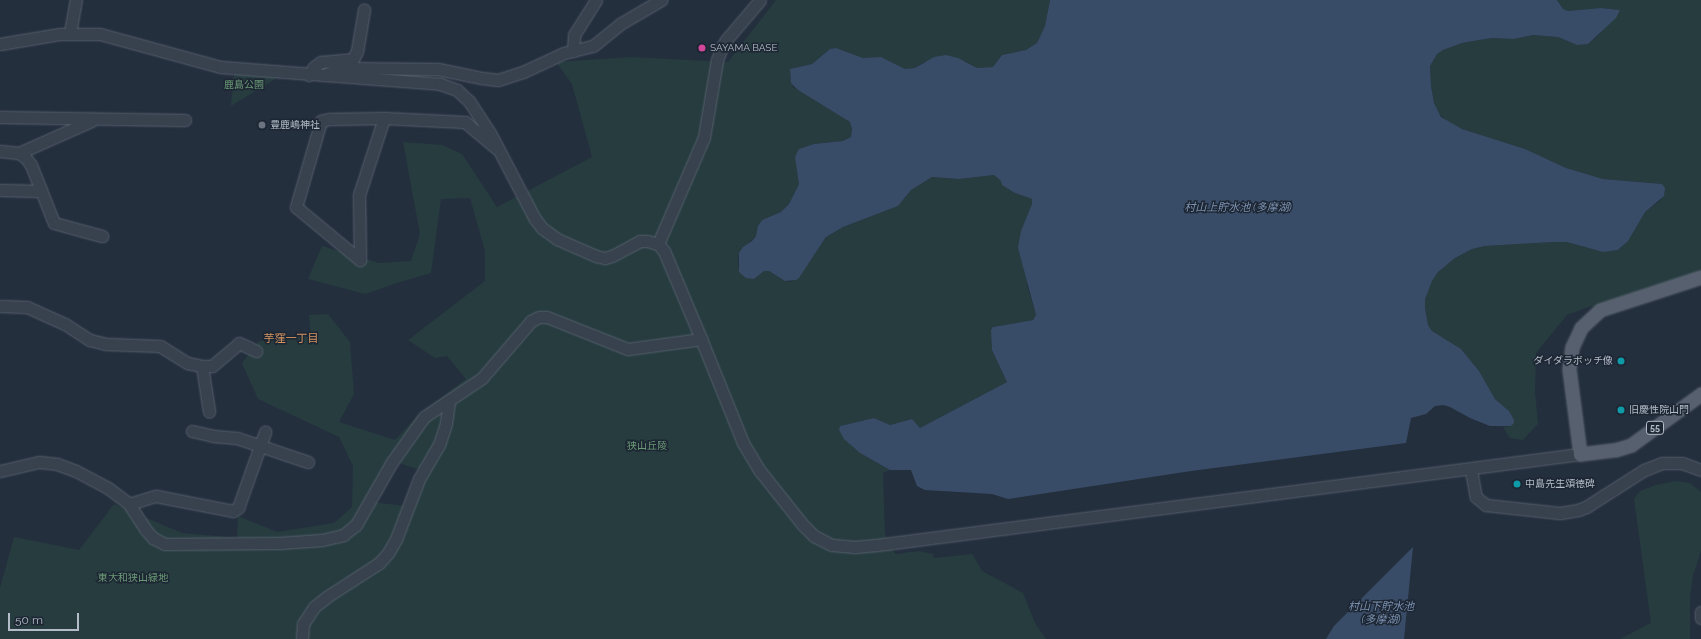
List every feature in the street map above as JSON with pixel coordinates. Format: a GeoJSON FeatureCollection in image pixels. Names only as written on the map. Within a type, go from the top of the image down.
{"type":"FeatureCollection","features":[{"type":"Feature","properties":{"kind":"main road"},"geometry":{"type":"LineString","coordinates":[[1580,454],[1569,369],[1572,347],[1581,328],[1600,310],[1701,276]]}},
{"type":"Feature","properties":{"kind":"main road","name":"55"},"geometry":{"type":"LineString","coordinates":[[1580,454],[1604,452],[1623,448],[1640,440],[1701,394]]}},
{"type":"Feature","properties":{"kind":"street"},"geometry":{"type":"LineString","coordinates":[[70,33],[76,0]]}},
{"type":"Feature","properties":{"kind":"street"},"geometry":{"type":"LineString","coordinates":[[573,51],[574,35],[596,0]]}},
{"type":"Feature","properties":{"kind":"street"},"geometry":{"type":"LineString","coordinates":[[322,76],[340,68],[438,69],[498,80],[523,72],[573,51],[593,46],[620,24],[661,0]]}},
{"type":"Feature","properties":{"kind":"street"},"geometry":{"type":"LineString","coordinates":[[658,244],[704,137],[717,60],[722,47],[726,40],[760,0]]}},
{"type":"Feature","properties":{"kind":"street"},"geometry":{"type":"LineString","coordinates":[[309,75],[314,67],[321,62],[353,58],[357,51],[364,10]]}},
{"type":"Feature","properties":{"kind":"street"},"geometry":{"type":"LineString","coordinates":[[0,44],[70,33],[107,35],[221,67],[450,86],[463,94],[469,101],[490,133],[535,219],[542,228],[557,240],[596,256],[605,258],[612,256],[640,241],[647,240],[658,244],[664,251],[701,339],[736,429],[760,472],[808,531],[823,541],[842,547],[877,545],[1471,470],[1580,454]]}},
{"type":"Feature","properties":{"kind":"street"},"geometry":{"type":"LineString","coordinates":[[0,116],[185,120]]}},
{"type":"Feature","properties":{"kind":"street"},"geometry":{"type":"LineString","coordinates":[[384,118],[359,195],[360,260],[296,207],[321,120],[384,118],[465,122],[498,149]]}},
{"type":"Feature","properties":{"kind":"street"},"geometry":{"type":"LineString","coordinates":[[19,153],[95,119]]}},
{"type":"Feature","properties":{"kind":"street"},"geometry":{"type":"LineString","coordinates":[[0,151],[19,153],[25,157],[31,165],[54,223],[102,236]]}},
{"type":"Feature","properties":{"kind":"street"},"geometry":{"type":"LineString","coordinates":[[0,190],[41,191]]}},
{"type":"Feature","properties":{"kind":"street"},"geometry":{"type":"LineString","coordinates":[[0,306],[28,307],[65,324],[90,340],[106,344],[160,346],[187,363],[202,366],[212,366],[239,343],[256,351]]}},
{"type":"Feature","properties":{"kind":"street"},"geometry":{"type":"LineString","coordinates":[[0,471],[36,462],[57,464],[98,482],[129,504],[153,538],[165,544],[303,542],[340,536],[356,525],[392,462],[424,418],[482,378],[523,328],[539,317],[547,317],[628,349],[701,339]]}},
{"type":"Feature","properties":{"kind":"street"},"geometry":{"type":"LineString","coordinates":[[202,366],[209,411]]}},
{"type":"Feature","properties":{"kind":"street"},"geometry":{"type":"LineString","coordinates":[[302,639],[302,624],[314,607],[328,596],[379,563],[388,552],[396,539],[419,479],[439,445],[446,423],[449,401]]}},
{"type":"Feature","properties":{"kind":"street"},"geometry":{"type":"LineString","coordinates":[[192,431],[213,436],[237,438],[308,462]]}},
{"type":"Feature","properties":{"kind":"street"},"geometry":{"type":"LineString","coordinates":[[129,504],[156,496],[233,511],[238,508],[265,432]]}},
{"type":"Feature","properties":{"kind":"street"},"geometry":{"type":"LineString","coordinates":[[1471,470],[1476,497],[1483,504],[1523,510],[1560,513],[1586,507],[1644,470],[1662,463],[1682,463],[1701,470]]}},
{"type":"Feature","properties":{"kind":"street"},"geometry":{"type":"LineString","coordinates":[[1701,612],[1701,618]]}},
{"type":"Feature","properties":{"kind":"green space","name":"狭山丘陵"},"geometry":{"type":"Polygon","coordinates":[[[776,0],[1050,0],[1045,26],[1037,43],[1026,50],[1002,55],[994,67],[977,68],[965,61],[924,62],[915,68],[905,69],[881,57],[863,58],[836,48],[830,49],[812,64],[790,69],[790,77],[793,87],[850,122],[852,129],[851,137],[843,141],[814,144],[799,149],[799,184],[789,204],[781,212],[762,220],[756,236],[739,253],[738,260],[738,267],[754,279],[764,271],[769,271],[785,281],[791,282],[809,263],[826,237],[843,227],[898,206],[911,190],[932,177],[959,179],[994,175],[1015,193],[1032,199],[1032,204],[1027,217],[1027,285],[1036,315],[1033,320],[993,327],[992,350],[1007,382],[920,428],[911,419],[890,425],[874,418],[840,426],[860,453],[890,470],[883,473],[885,534],[895,554],[919,551],[933,554],[934,558],[972,554],[982,571],[1023,593],[1035,623],[1046,639],[0,639],[0,588],[14,537],[79,550],[114,504],[182,533],[237,538],[238,516],[277,532],[334,523],[352,507],[353,466],[339,437],[258,399],[242,363],[259,341],[311,336],[309,315],[328,314],[350,342],[354,394],[339,422],[395,440],[419,414],[466,379],[447,356],[435,358],[408,340],[485,281],[485,251],[470,198],[441,199],[431,273],[365,294],[308,279],[322,246],[379,263],[411,261],[420,234],[403,142],[442,145],[462,154],[497,207],[592,157],[572,84],[556,62],[631,57],[728,62],[776,0]],[[393,461],[371,502],[414,507],[426,472],[393,461]]]}},
{"type":"Feature","properties":{"kind":"green space"},"geometry":{"type":"Polygon","coordinates":[[[1557,0],[1701,0],[1701,277],[1600,310],[1591,306],[1567,315],[1536,353],[1535,391],[1538,424],[1523,440],[1510,438],[1503,427],[1511,426],[1509,411],[1495,399],[1479,371],[1461,349],[1432,331],[1428,325],[1425,299],[1429,286],[1438,272],[1455,258],[1472,249],[1485,246],[1567,242],[1603,252],[1618,250],[1622,247],[1645,212],[1661,200],[1662,184],[1603,179],[1566,168],[1525,149],[1462,129],[1446,121],[1437,111],[1434,103],[1430,66],[1437,54],[1443,50],[1462,43],[1493,38],[1513,39],[1533,35],[1558,37],[1577,45],[1588,44],[1596,38],[1620,10],[1601,8],[1568,11],[1563,9],[1557,0]]]}},
{"type":"Feature","properties":{"kind":"green space","name":"鹿島公園"},"geometry":{"type":"Polygon","coordinates":[[[234,73],[280,76],[231,106],[234,73]]]}},
{"type":"Feature","properties":{"kind":"green space"},"geometry":{"type":"Polygon","coordinates":[[[1676,481],[1690,483],[1701,492],[1701,551],[1693,576],[1690,597],[1690,639],[1620,639],[1651,623],[1634,499],[1640,491],[1656,485],[1676,481]]]}},
{"type":"Feature","properties":{"kind":"water","name":"村山上貯水池 (多摩湖)"},"geometry":{"type":"Polygon","coordinates":[[[1050,0],[1557,0],[1563,9],[1568,11],[1601,8],[1620,10],[1616,18],[1588,44],[1577,45],[1558,37],[1533,35],[1513,39],[1493,38],[1479,40],[1462,43],[1443,50],[1437,54],[1430,66],[1434,103],[1441,117],[1462,129],[1525,149],[1566,168],[1603,179],[1662,184],[1665,188],[1664,196],[1645,212],[1628,241],[1618,250],[1603,252],[1567,242],[1485,246],[1472,249],[1455,258],[1438,272],[1432,281],[1425,299],[1428,325],[1432,331],[1461,349],[1479,371],[1495,399],[1509,411],[1514,420],[1514,423],[1511,426],[1490,426],[1443,405],[1435,406],[1426,414],[1411,418],[1406,443],[1191,471],[1008,499],[992,494],[925,490],[917,486],[911,470],[890,470],[860,453],[844,439],[839,430],[840,426],[874,418],[890,425],[912,419],[920,428],[1007,382],[992,350],[991,330],[993,327],[1033,320],[1036,315],[1018,248],[1021,231],[1032,204],[1032,199],[1015,193],[1002,185],[1001,181],[994,175],[959,179],[932,177],[911,190],[898,206],[843,227],[826,237],[799,278],[796,280],[785,281],[769,271],[764,271],[754,279],[746,278],[739,272],[739,253],[743,247],[752,241],[756,236],[758,226],[762,220],[781,212],[789,204],[799,184],[795,157],[799,149],[814,144],[843,141],[851,137],[852,129],[850,122],[798,90],[791,83],[790,69],[812,64],[830,49],[836,48],[863,58],[881,57],[905,69],[915,68],[934,57],[946,55],[958,58],[977,68],[993,67],[1002,55],[1026,50],[1037,43],[1045,26],[1050,0]]]}},
{"type":"Feature","properties":{"kind":"water","name":"村山下貯水池 (多摩湖)"},"geometry":{"type":"Polygon","coordinates":[[[1413,547],[1404,639],[1326,639],[1334,626],[1413,547]]]}},
{"type":"Feature","properties":{"kind":"place","name":"SAYAMA BASE"},"geometry":{"type":"Point","coordinates":[702,48]}},
{"type":"Feature","properties":{"kind":"place","name":"豊鹿嶋神社"},"geometry":{"type":"Point","coordinates":[262,125]}},
{"type":"Feature","properties":{"kind":"place","name":"ダイダラボッチ像"},"geometry":{"type":"Point","coordinates":[1621,361]}},
{"type":"Feature","properties":{"kind":"place","name":"旧慶性院山門"},"geometry":{"type":"Point","coordinates":[1621,410]}},
{"type":"Feature","properties":{"kind":"place","name":"中島先生頌徳碑"},"geometry":{"type":"Point","coordinates":[1517,484]}},
{"type":"Feature","properties":{"kind":"district","name":"芋窪一丁目"},"geometry":{"type":"Point","coordinates":[291,339]}},
{"type":"Feature","properties":{"kind":"park label","name":"東大和狭山緑地"},"geometry":{"type":"Point","coordinates":[133,578]}}]}
